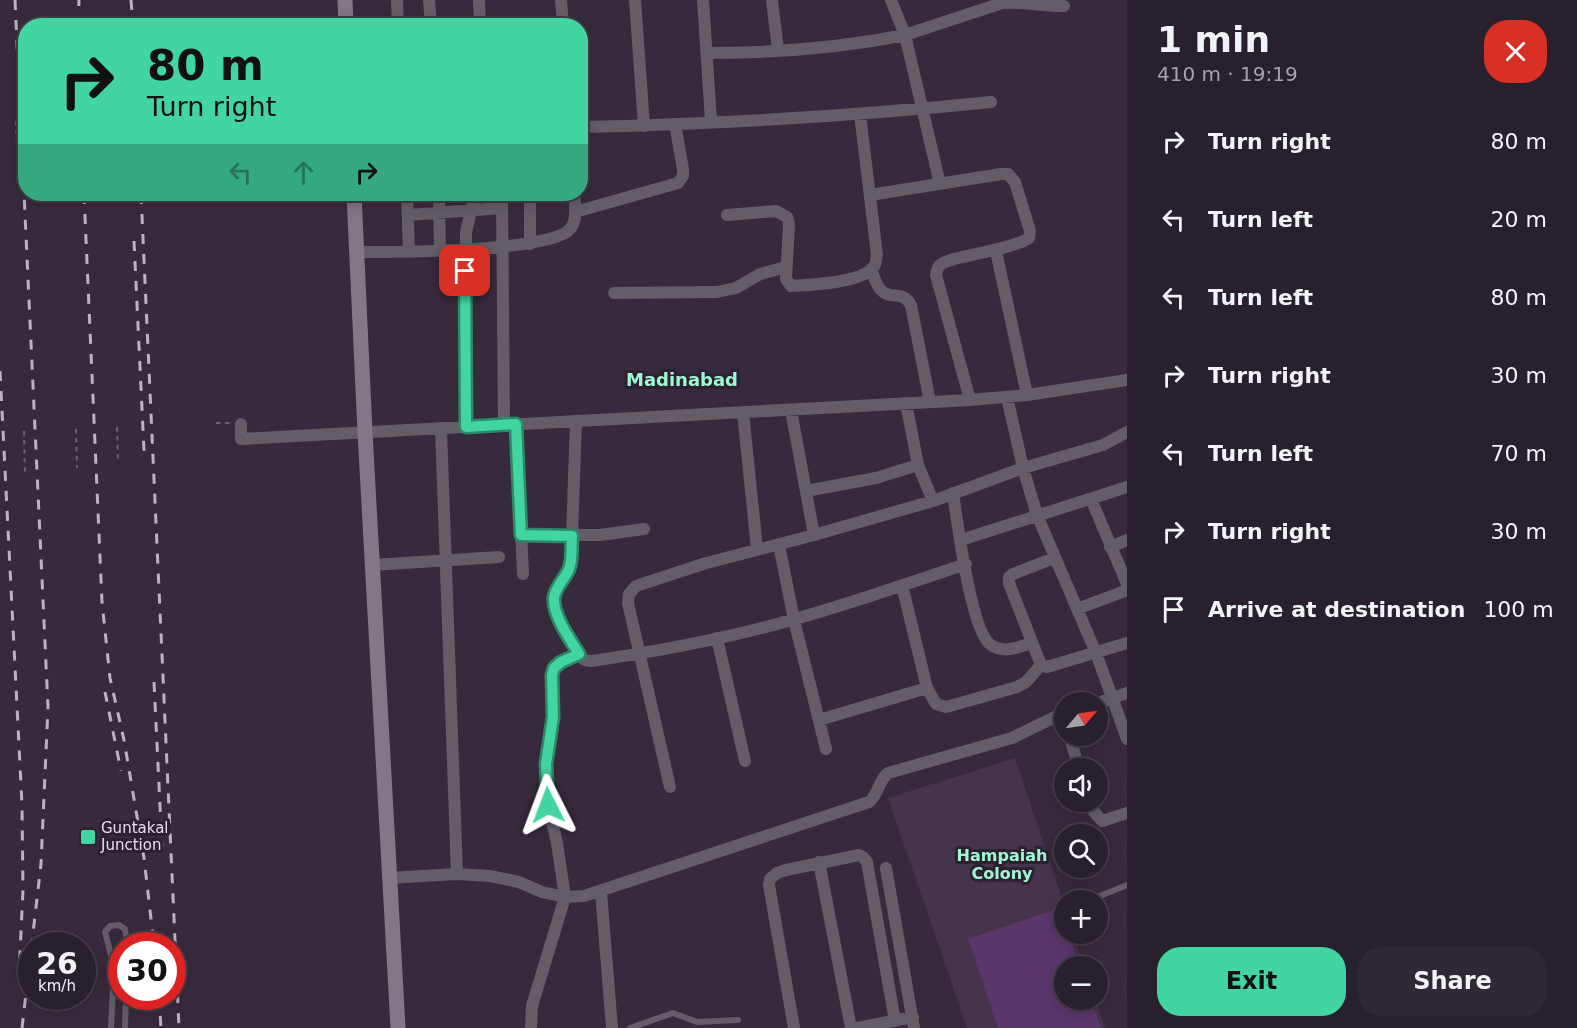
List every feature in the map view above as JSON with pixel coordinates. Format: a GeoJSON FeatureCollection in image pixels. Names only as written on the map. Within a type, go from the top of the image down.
{"type":"FeatureCollection","features":[{"type":"Feature","properties":{"kind":"street"},"geometry":{"type":"LineString","coordinates":[[345,0],[346,18]]}},
{"type":"Feature","properties":{"kind":"street"},"geometry":{"type":"LineString","coordinates":[[397,0],[398,18]]}},
{"type":"Feature","properties":{"kind":"street"},"geometry":{"type":"LineString","coordinates":[[429,0],[430,18]]}},
{"type":"Feature","properties":{"kind":"street"},"geometry":{"type":"LineString","coordinates":[[479,0],[480,18]]}},
{"type":"Feature","properties":{"kind":"street"},"geometry":{"type":"LineString","coordinates":[[561,0],[562,18]]}},
{"type":"Feature","properties":{"kind":"street"},"geometry":{"type":"LineString","coordinates":[[635,0],[644,126]]}},
{"type":"Feature","properties":{"kind":"street"},"geometry":{"type":"LineString","coordinates":[[703,0],[711,121]]}},
{"type":"Feature","properties":{"kind":"street"},"geometry":{"type":"LineString","coordinates":[[772,0],[778,50]]}},
{"type":"Feature","properties":{"kind":"street"},"geometry":{"type":"LineString","coordinates":[[891,0],[905,35],[940,184]]}},
{"type":"Feature","properties":{"kind":"street"},"geometry":{"type":"LineString","coordinates":[[706,53],[859,44],[905,35],[1002,3],[1019,1],[1047,7],[1064,6]]}},
{"type":"Feature","properties":{"kind":"street"},"geometry":{"type":"LineString","coordinates":[[588,126],[644,126],[860,114],[991,102]]}},
{"type":"Feature","properties":{"kind":"street"},"geometry":{"type":"LineString","coordinates":[[727,215],[776,211],[787,217],[789,224],[786,279],[791,286],[839,282],[871,269],[876,264],[877,255],[860,114]]}},
{"type":"Feature","properties":{"kind":"street"},"geometry":{"type":"LineString","coordinates":[[575,212],[678,183],[683,176],[683,169],[675,124]]}},
{"type":"Feature","properties":{"kind":"street"},"geometry":{"type":"LineString","coordinates":[[870,195],[1001,174],[1008,174],[1015,182],[1030,231],[1029,238],[996,251],[946,260],[939,266],[936,275],[970,400]]}},
{"type":"Feature","properties":{"kind":"street"},"geometry":{"type":"LineString","coordinates":[[354,201],[398,1028]]}},
{"type":"Feature","properties":{"kind":"street"},"geometry":{"type":"LineString","coordinates":[[407,201],[409,252]]}},
{"type":"Feature","properties":{"kind":"street"},"geometry":{"type":"LineString","coordinates":[[439,201],[440,251]]}},
{"type":"Feature","properties":{"kind":"street"},"geometry":{"type":"LineString","coordinates":[[466,427],[465,249],[466,232],[474,201]]}},
{"type":"Feature","properties":{"kind":"street"},"geometry":{"type":"LineString","coordinates":[[502,201],[501,246],[510,425],[523,574]]}},
{"type":"Feature","properties":{"kind":"street"},"geometry":{"type":"LineString","coordinates":[[530,201],[530,244]]}},
{"type":"Feature","properties":{"kind":"street"},"geometry":{"type":"LineString","coordinates":[[357,252],[440,251],[530,244],[561,236],[571,229],[575,212],[574,201]]}},
{"type":"Feature","properties":{"kind":"street"},"geometry":{"type":"LineString","coordinates":[[408,215],[502,208]]}},
{"type":"Feature","properties":{"kind":"street"},"geometry":{"type":"LineString","coordinates":[[996,251],[1027,395]]}},
{"type":"Feature","properties":{"kind":"street"},"geometry":{"type":"LineString","coordinates":[[614,293],[717,292],[736,288],[760,274],[786,267]]}},
{"type":"Feature","properties":{"kind":"street"},"geometry":{"type":"LineString","coordinates":[[871,269],[884,294],[902,296],[908,299],[911,305],[930,402]]}},
{"type":"Feature","properties":{"kind":"street"},"geometry":{"type":"LineString","coordinates":[[241,423],[241,439],[970,400],[1027,395],[1127,380]]}},
{"type":"Feature","properties":{"kind":"street"},"geometry":{"type":"LineString","coordinates":[[1007,397],[1023,468],[1037,515],[1096,653],[1127,739]]}},
{"type":"Feature","properties":{"kind":"street"},"geometry":{"type":"LineString","coordinates":[[906,403],[918,465],[933,501]]}},
{"type":"Feature","properties":{"kind":"street"},"geometry":{"type":"LineString","coordinates":[[791,410],[814,536]]}},
{"type":"Feature","properties":{"kind":"street"},"geometry":{"type":"LineString","coordinates":[[743,412],[757,549]]}},
{"type":"Feature","properties":{"kind":"street"},"geometry":{"type":"LineString","coordinates":[[576,421],[571,565],[556,590],[554,600],[558,616],[579,654],[585,660],[592,662],[639,654],[794,620],[966,564]]}},
{"type":"Feature","properties":{"kind":"street"},"geometry":{"type":"LineString","coordinates":[[441,429],[457,874]]}},
{"type":"Feature","properties":{"kind":"street"},"geometry":{"type":"LineString","coordinates":[[670,787],[628,603],[629,594],[636,586],[692,567],[814,536],[933,501],[1023,468],[1103,445],[1127,432]]}},
{"type":"Feature","properties":{"kind":"street"},"geometry":{"type":"LineString","coordinates":[[806,491],[876,478],[918,465]]}},
{"type":"Feature","properties":{"kind":"street"},"geometry":{"type":"LineString","coordinates":[[961,540],[1127,487]]}},
{"type":"Feature","properties":{"kind":"street"},"geometry":{"type":"LineString","coordinates":[[953,493],[971,596],[984,637],[990,645],[1002,650],[1032,643]]}},
{"type":"Feature","properties":{"kind":"street"},"geometry":{"type":"LineString","coordinates":[[1091,499],[1127,584]]}},
{"type":"Feature","properties":{"kind":"street"},"geometry":{"type":"LineString","coordinates":[[521,535],[600,535],[644,529]]}},
{"type":"Feature","properties":{"kind":"street"},"geometry":{"type":"LineString","coordinates":[[1110,547],[1127,540]]}},
{"type":"Feature","properties":{"kind":"street"},"geometry":{"type":"LineString","coordinates":[[779,545],[794,620],[826,749]]}},
{"type":"Feature","properties":{"kind":"street"},"geometry":{"type":"LineString","coordinates":[[372,565],[499,557]]}},
{"type":"Feature","properties":{"kind":"street"},"geometry":{"type":"LineString","coordinates":[[1054,558],[1013,574],[1009,578],[1041,665],[1047,667],[1127,643]]}},
{"type":"Feature","properties":{"kind":"street"},"geometry":{"type":"LineString","coordinates":[[902,585],[927,688],[936,704],[946,706],[1017,687],[1026,682],[1041,665]]}},
{"type":"Feature","properties":{"kind":"street"},"geometry":{"type":"LineString","coordinates":[[1077,609],[1127,590]]}},
{"type":"Feature","properties":{"kind":"street"},"geometry":{"type":"LineString","coordinates":[[717,638],[745,761]]}},
{"type":"Feature","properties":{"kind":"street"},"geometry":{"type":"LineString","coordinates":[[531,1028],[532,1006],[565,897],[557,843],[548,805],[546,764],[553,717],[552,675],[554,668],[561,662],[579,654]]}},
{"type":"Feature","properties":{"kind":"street"},"geometry":{"type":"LineString","coordinates":[[819,720],[927,688]]}},
{"type":"Feature","properties":{"kind":"street"},"geometry":{"type":"LineString","coordinates":[[1108,700],[1127,693]]}},
{"type":"Feature","properties":{"kind":"street"},"geometry":{"type":"LineString","coordinates":[[389,878],[457,874],[490,876],[519,882],[542,892],[565,897],[601,892],[869,802],[875,797],[883,777],[888,773],[1012,738],[1054,720]]}},
{"type":"Feature","properties":{"kind":"street"},"geometry":{"type":"LineString","coordinates":[[1094,812],[1102,821],[1127,813]]}},
{"type":"Feature","properties":{"kind":"street"},"geometry":{"type":"LineString","coordinates":[[794,1028],[769,885],[770,879],[786,870],[859,855],[864,856],[867,862],[895,1021]]}},
{"type":"Feature","properties":{"kind":"street"},"geometry":{"type":"LineString","coordinates":[[819,862],[850,1028]]}},
{"type":"Feature","properties":{"kind":"street"},"geometry":{"type":"LineString","coordinates":[[857,1028],[895,1021],[914,1023],[886,868]]}},
{"type":"Feature","properties":{"kind":"street"},"geometry":{"type":"LineString","coordinates":[[601,892],[612,1028]]}},
{"type":"Feature","properties":{"kind":"lane"},"geometry":{"type":"LineString","coordinates":[[1108,893],[1127,885]]}},
{"type":"Feature","properties":{"kind":"lane"},"geometry":{"type":"LineString","coordinates":[[108,944],[105,932],[110,926],[119,925],[125,932]]}},
{"type":"Feature","properties":{"kind":"lane"},"geometry":{"type":"LineString","coordinates":[[111,1028],[112,1010]]}},
{"type":"Feature","properties":{"kind":"lane"},"geometry":{"type":"LineString","coordinates":[[125,1028],[126,1010]]}},
{"type":"Feature","properties":{"kind":"lane"},"geometry":{"type":"LineString","coordinates":[[630,1028],[673,1013],[697,1022],[738,1020]]}},
{"type":"Feature","properties":{"kind":"path"},"geometry":{"type":"LineString","coordinates":[[16,121],[17,149]]}},
{"type":"Feature","properties":{"kind":"path"},"geometry":{"type":"LineString","coordinates":[[216,423],[241,423]]}},
{"type":"Feature","properties":{"kind":"path"},"geometry":{"type":"LineString","coordinates":[[117,427],[118,463]]}},
{"type":"Feature","properties":{"kind":"path"},"geometry":{"type":"LineString","coordinates":[[76,429],[77,468]]}},
{"type":"Feature","properties":{"kind":"path"},"geometry":{"type":"LineString","coordinates":[[24,431],[25,476]]}},
{"type":"Feature","properties":{"kind":"shaded area"},"geometry":{"type":"Polygon","coordinates":[[[1015,758],[1059,890],[1054,890],[1054,944],[1077,944],[1081,956],[1054,956],[1054,1010],[1099,1010],[1105,1028],[967,1028],[888,798],[1015,758]]]}},
{"type":"Feature","properties":{"kind":"shaded area"},"geometry":{"type":"Polygon","coordinates":[[[1054,910],[1054,944],[1072,944],[1076,956],[1054,956],[1054,1010],[1095,1010],[1101,1028],[998,1028],[968,939],[1054,910]]]}},
{"type":"Feature","properties":{"kind":"railway"},"geometry":{"type":"LineString","coordinates":[[15,0],[18,64]]}},
{"type":"Feature","properties":{"kind":"railway"},"geometry":{"type":"LineString","coordinates":[[78,18],[79,0]]}},
{"type":"Feature","properties":{"kind":"railway"},"geometry":{"type":"LineString","coordinates":[[131,0],[132,18]]}},
{"type":"Feature","properties":{"kind":"railway"},"geometry":{"type":"LineString","coordinates":[[22,1028],[41,864],[48,707],[24,201]]}},
{"type":"Feature","properties":{"kind":"railway"},"geometry":{"type":"LineString","coordinates":[[84,201],[102,602],[110,678],[124,740],[144,858],[153,932]]}},
{"type":"Feature","properties":{"kind":"railway"},"geometry":{"type":"LineString","coordinates":[[141,201],[179,1028]]}},
{"type":"Feature","properties":{"kind":"railway"},"geometry":{"type":"LineString","coordinates":[[134,241],[144,451]]}},
{"type":"Feature","properties":{"kind":"railway"},"geometry":{"type":"LineString","coordinates":[[0,371],[22,805],[21,932]]}},
{"type":"Feature","properties":{"kind":"railway"},"geometry":{"type":"LineString","coordinates":[[154,682],[162,847]]}},
{"type":"Feature","properties":{"kind":"railway"},"geometry":{"type":"LineString","coordinates":[[105,692],[121,771]]}},
{"type":"Feature","properties":{"kind":"railway"},"geometry":{"type":"LineString","coordinates":[[160,1010],[161,1028]]}},
{"type":"Feature","properties":{"kind":"place","name":"Guntakal Junction"},"geometry":{"type":"Point","coordinates":[88,837]}},
{"type":"Feature","properties":{"kind":"district","name":"Madinabad"},"geometry":{"type":"Point","coordinates":[682,380]}},
{"type":"Feature","properties":{"kind":"district","name":"Hampaiah Colony"},"geometry":{"type":"Point","coordinates":[1002,864]}},
{"type":"Feature","properties":{"kind":"route"},"geometry":{"type":"LineString","coordinates":[[465,271],[466,427],[516,424],[521,535],[572,536],[571,565],[556,590],[554,600],[558,616],[579,654],[561,662],[554,668],[552,675],[553,717],[546,764],[548,805]]}}]}
